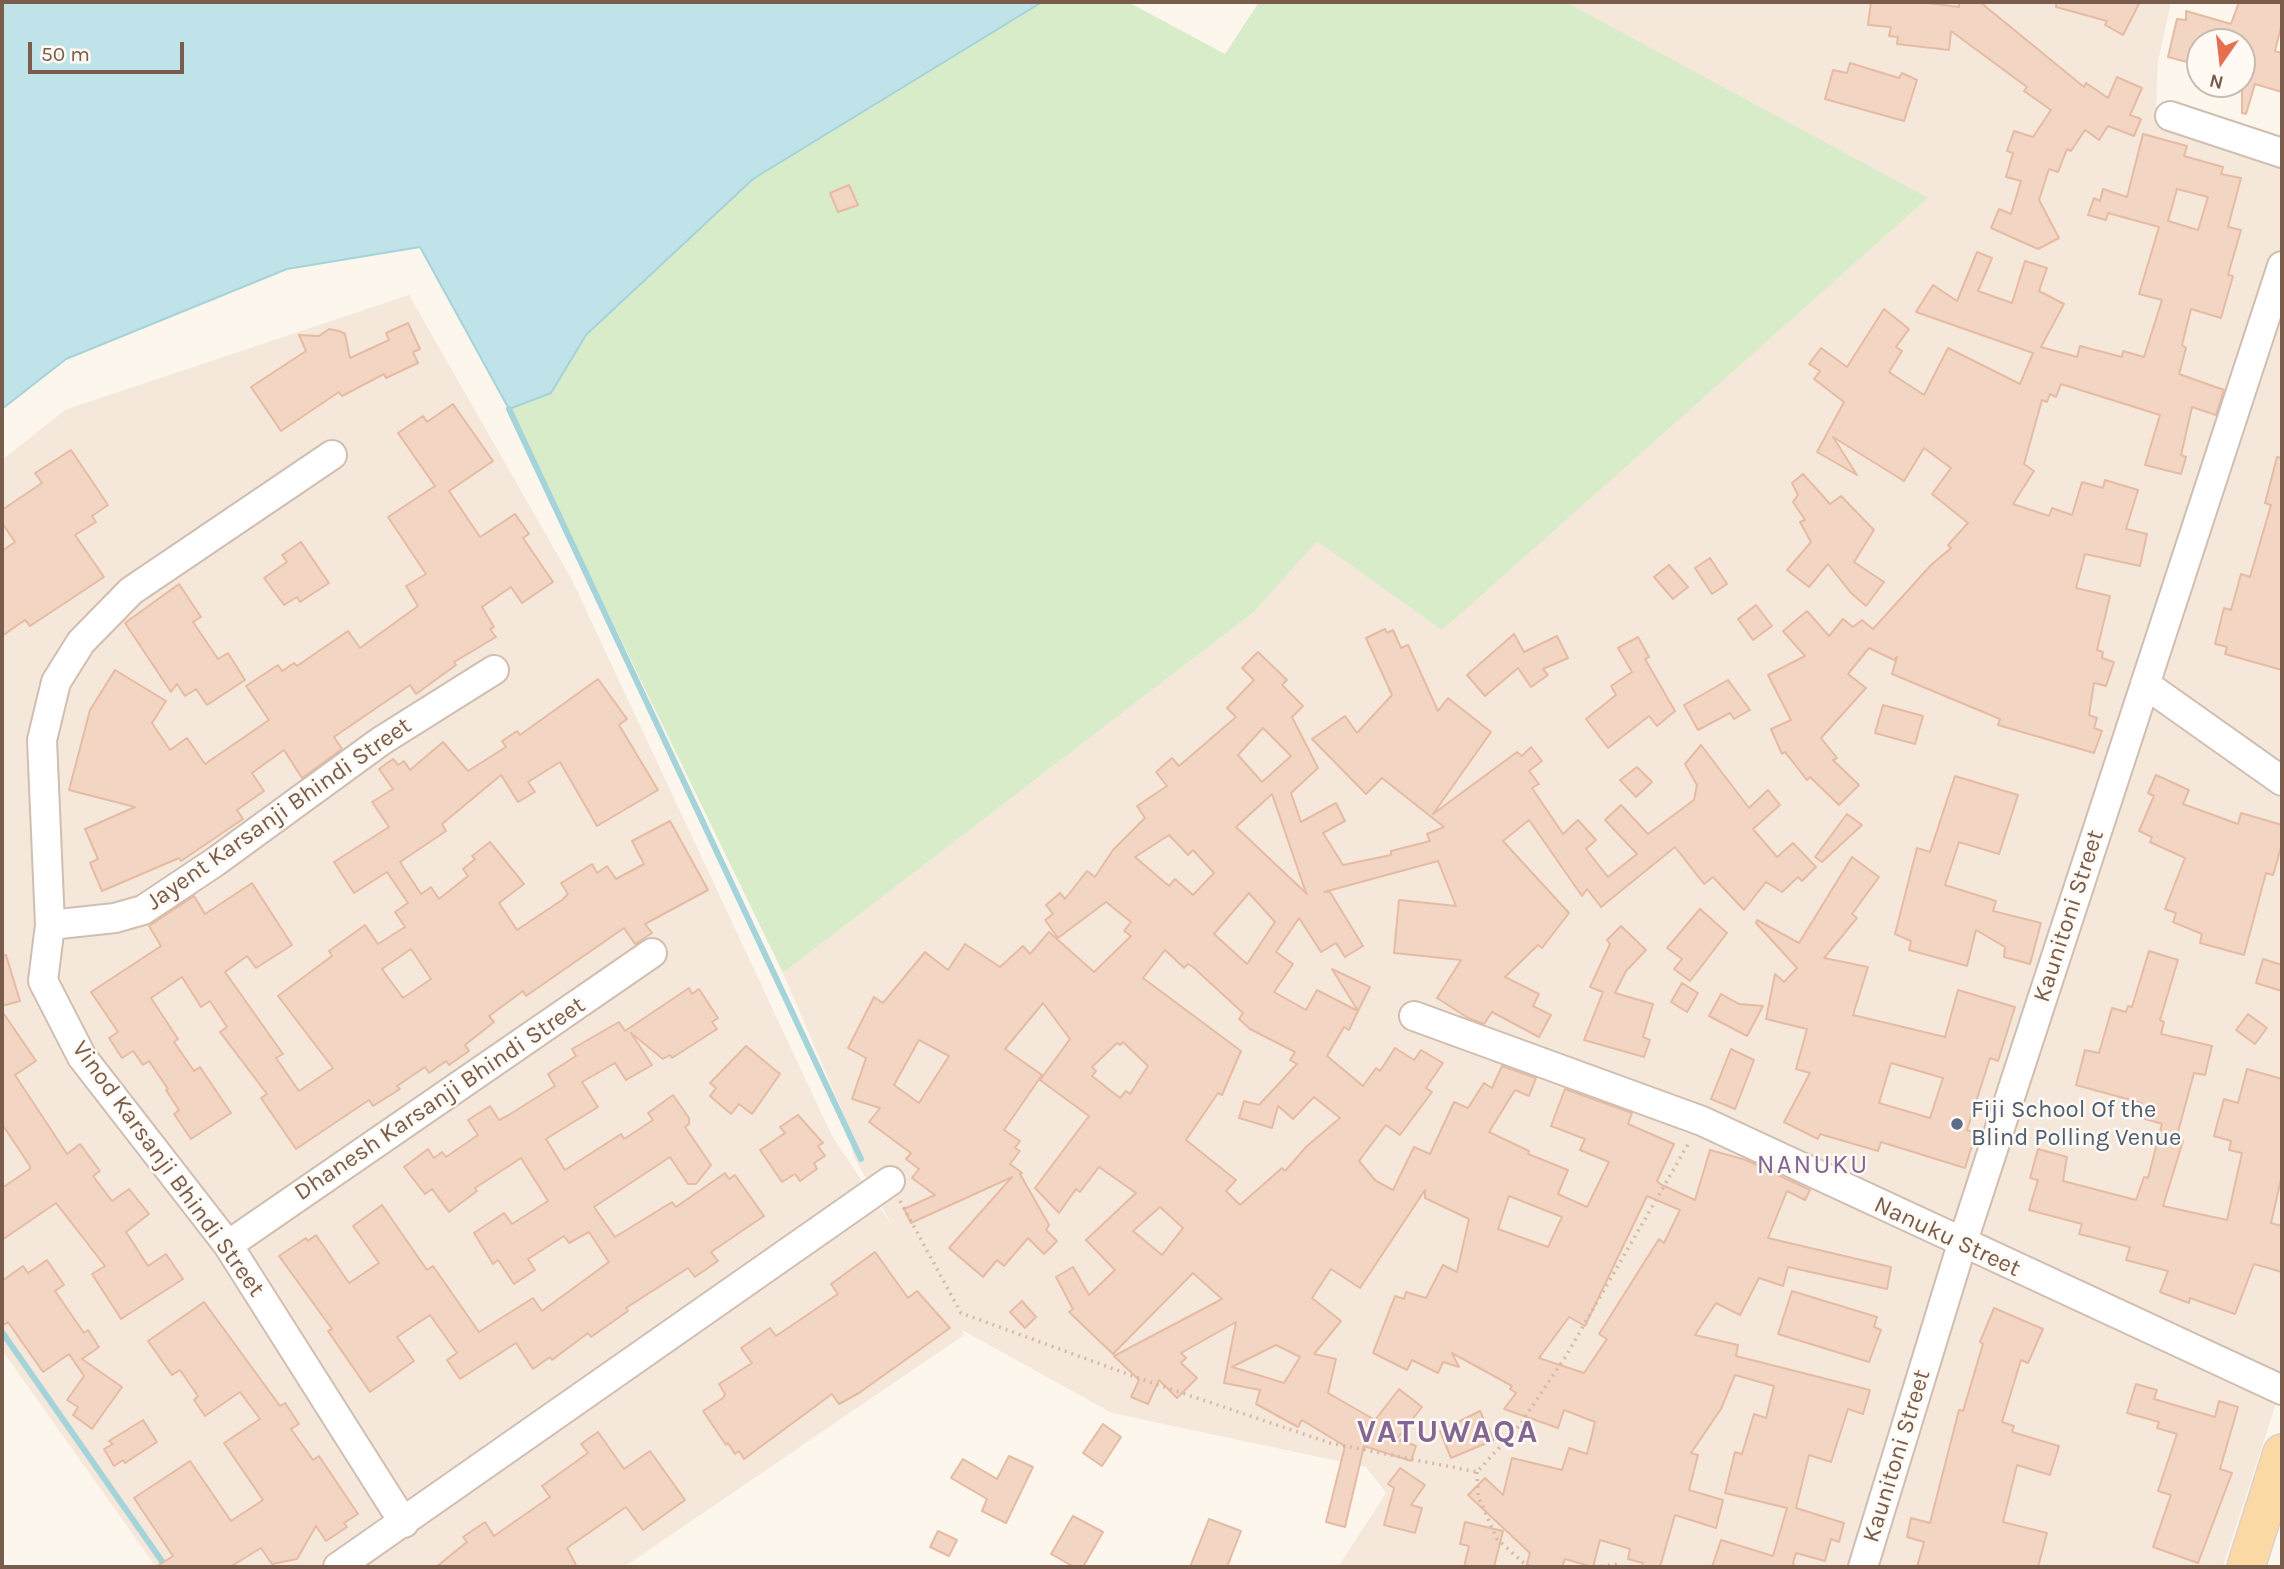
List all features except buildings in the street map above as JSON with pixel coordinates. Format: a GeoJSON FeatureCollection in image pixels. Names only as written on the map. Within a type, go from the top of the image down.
{"type":"FeatureCollection","features":[{"type":"Feature","properties":{"kind":"main road"},"geometry":{"type":"LineString","coordinates":[[2246,1567],[2282,1454]]}},
{"type":"Feature","properties":{"kind":"street"},"geometry":{"type":"LineString","coordinates":[[2170,116],[2282,153]]}},
{"type":"Feature","properties":{"kind":"street","name":"Kaunitoni Street"},"geometry":{"type":"LineString","coordinates":[[1863,1567],[1962,1244],[2282,266]]}},
{"type":"Feature","properties":{"kind":"street","name":"Vinod Karsanji Bhindi Street"},"geometry":{"type":"LineString","coordinates":[[332,455],[131,591],[81,642],[56,682],[42,740],[50,925],[43,981],[82,1057],[228,1245],[404,1523]]}},
{"type":"Feature","properties":{"kind":"street","name":"Jayent Karsanji Bhindi Street"},"geometry":{"type":"LineString","coordinates":[[50,925],[115,918],[143,910],[215,862],[381,741],[494,670]]}},
{"type":"Feature","properties":{"kind":"street"},"geometry":{"type":"LineString","coordinates":[[2145,684],[2282,781]]}},
{"type":"Feature","properties":{"kind":"street","name":"Dhanesh Karsanji Bhindi Street"},"geometry":{"type":"LineString","coordinates":[[228,1245],[652,953]]}},
{"type":"Feature","properties":{"kind":"street","name":"Nanuku Street"},"geometry":{"type":"LineString","coordinates":[[1414,1016],[1702,1122],[2282,1390]]}},
{"type":"Feature","properties":{"kind":"street"},"geometry":{"type":"LineString","coordinates":[[338,1567],[890,1181]]}},
{"type":"Feature","properties":{"kind":"path"},"geometry":{"type":"LineString","coordinates":[[1535,1567],[1526,1565],[1497,1539],[1478,1496],[1477,1472],[1519,1426],[1566,1356],[1613,1270],[1702,1122]]}},
{"type":"Feature","properties":{"kind":"path"},"geometry":{"type":"LineString","coordinates":[[890,1181],[961,1313],[1144,1380],[1330,1443],[1477,1472]]}},
{"type":"Feature","properties":{"kind":"path"},"geometry":{"type":"LineString","coordinates":[[1594,1567],[1619,1564]]}},
{"type":"Feature","properties":{"kind":"shaded area","name":"NANUKU"},"geometry":{"type":"Polygon","coordinates":[[[1566,2],[2171,2],[2158,61],[2156,109],[2282,141],[2282,1385],[2223,1567],[1338,1567],[1386,1493],[1366,1467],[1112,1413],[962,1330],[964,1335],[624,1567],[156,1567],[2,1350],[2,460],[65,410],[409,295],[572,580],[832,1136],[893,1227],[854,1157],[841,1108],[783,973],[1254,612],[1317,540],[1441,629],[1927,199],[1566,2]]]}},
{"type":"Feature","properties":{"kind":"green space"},"geometry":{"type":"Polygon","coordinates":[[[1041,2],[1128,2],[1225,54],[1259,2],[1566,2],[1928,198],[1442,630],[1317,541],[1254,612],[783,973],[509,409],[753,179],[1041,2]]]}},
{"type":"Feature","properties":{"kind":"water"},"geometry":{"type":"Polygon","coordinates":[[[2,2],[1042,2],[753,179],[586,335],[551,393],[509,409],[420,247],[287,269],[66,359],[2,409],[2,2]]]}},
{"type":"Feature","properties":{"kind":"waterway"},"geometry":{"type":"LineString","coordinates":[[509,409],[861,1159]]}},
{"type":"Feature","properties":{"kind":"waterway"},"geometry":{"type":"LineString","coordinates":[[2,1332],[166,1567]]}},
{"type":"Feature","properties":{"kind":"place","name":"Fiji School Of the Blind Polling Venue"},"geometry":{"type":"Point","coordinates":[1957,1124]}},
{"type":"Feature","properties":{"kind":"district","name":"NANUKU"},"geometry":{"type":"Point","coordinates":[1813,1166]}},
{"type":"Feature","properties":{"kind":"district","name":"VATUWAQA"},"geometry":{"type":"Point","coordinates":[1448,1433]}}]}
